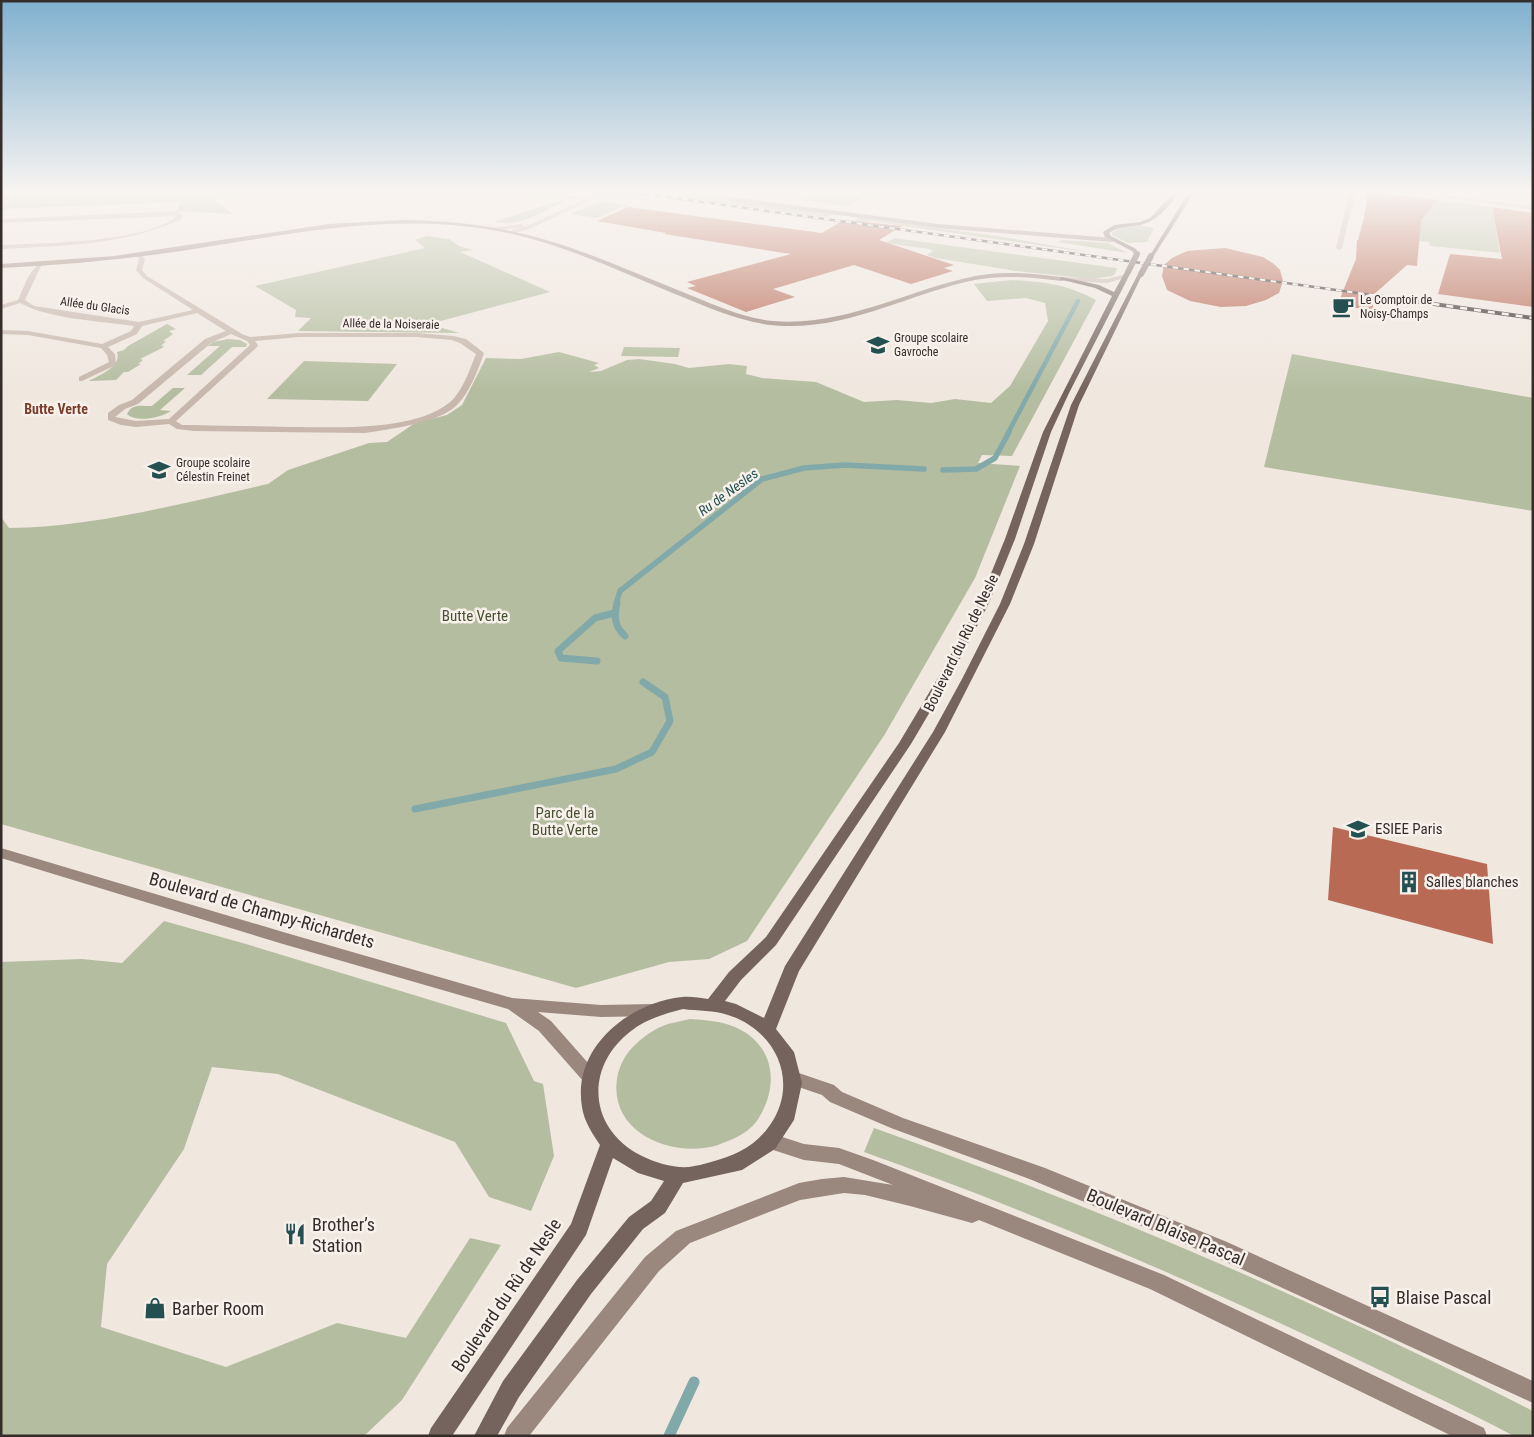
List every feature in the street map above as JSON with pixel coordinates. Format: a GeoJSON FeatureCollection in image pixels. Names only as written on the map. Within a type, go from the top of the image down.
{"type":"FeatureCollection","features":[{"type":"Feature","properties":{"kind":"main road"},"geometry":{"type":"LineString","coordinates":[[714,1004],[735,976],[771,941],[895,760],[940,684],[984,602],[1010,539],[1048,432],[1065,393],[1135,257]]}},
{"type":"Feature","properties":{"kind":"main road","name":"Boulevard du Rû de Nesle"},"geometry":{"type":"LineString","coordinates":[[768,1029],[791,970],[938,732],[968,679],[1005,604],[1029,544],[1075,405],[1150,257]]}},
{"type":"Feature","properties":{"kind":"main road"},"geometry":{"type":"LineString","coordinates":[[1062,279],[1097,286],[1116,295]]}},
{"type":"Feature","properties":{"kind":"main road"},"geometry":{"type":"LineString","coordinates":[[683,1004],[714,1004],[736,1010],[768,1029],[784,1048],[791,1065],[794,1078],[793,1094],[790,1109],[778,1132],[750,1158],[714,1172],[678,1175],[664,1173],[623,1157],[600,1134],[591,1112],[588,1090],[590,1077],[600,1053],[619,1031],[637,1018],[658,1010],[683,1004]]}},
{"type":"Feature","properties":{"kind":"main road","name":"Boulevard du Rû de Nesle"},"geometry":{"type":"LineString","coordinates":[[439,1436],[579,1229],[609,1144]]}},
{"type":"Feature","properties":{"kind":"main road"},"geometry":{"type":"LineString","coordinates":[[485,1436],[511,1389],[584,1287],[636,1223],[658,1207],[678,1175]]}},
{"type":"Feature","properties":{"kind":"street"},"geometry":{"type":"LineString","coordinates":[[1,266],[117,257]]}},
{"type":"Feature","properties":{"kind":"street"},"geometry":{"type":"LineString","coordinates":[[141,257],[139,270],[197,311],[228,328],[230,332],[250,339],[254,345],[170,421]]}},
{"type":"Feature","properties":{"kind":"street"},"geometry":{"type":"LineString","coordinates":[[587,257],[732,315],[771,324],[808,324],[840,320],[977,278],[1014,275],[1107,281],[1127,274]]}},
{"type":"Feature","properties":{"kind":"street"},"geometry":{"type":"LineString","coordinates":[[1,307],[21,301],[31,277],[39,264]]}},
{"type":"Feature","properties":{"kind":"street","name":"Allée du Glacis"},"geometry":{"type":"LineString","coordinates":[[21,301],[32,307],[47,311],[139,324],[197,311]]}},
{"type":"Feature","properties":{"kind":"street","name":"Allée du Glacis"},"geometry":{"type":"LineString","coordinates":[[103,346],[134,332],[139,324]]}},
{"type":"Feature","properties":{"kind":"street"},"geometry":{"type":"LineString","coordinates":[[1,332],[28,333],[103,346],[111,354],[113,362],[82,379]]}},
{"type":"Feature","properties":{"kind":"street","name":"Allée de la Noiseraie"},"geometry":{"type":"LineString","coordinates":[[230,332],[208,341],[135,402],[122,407],[111,415],[114,421],[129,423],[170,421],[180,427],[194,428],[364,430],[392,427],[443,410],[454,404],[477,363],[480,352],[463,341],[453,338],[418,335],[298,335],[250,339]]}},
{"type":"Feature","properties":{"kind":"street","name":"Boulevard de Champy-Richardets"},"geometry":{"type":"LineString","coordinates":[[1,853],[283,938],[512,1004],[601,1011],[658,1010]]}},
{"type":"Feature","properties":{"kind":"street","name":"Boulevard de Champy-Richardets"},"geometry":{"type":"LineString","coordinates":[[512,1004],[545,1026],[590,1077]]}},
{"type":"Feature","properties":{"kind":"street","name":"Boulevard Blaise Pascal"},"geometry":{"type":"LineString","coordinates":[[794,1078],[828,1090],[836,1097],[897,1123],[1038,1174],[1220,1249],[1533,1392]]}},
{"type":"Feature","properties":{"kind":"street"},"geometry":{"type":"LineString","coordinates":[[770,1141],[804,1152],[839,1156],[853,1160],[1157,1282],[1476,1436]]}},
{"type":"Feature","properties":{"kind":"street"},"geometry":{"type":"LineString","coordinates":[[515,1436],[652,1264],[683,1237],[799,1192],[844,1185],[910,1197],[1030,1230]]}},
{"type":"Feature","properties":{"kind":"green space"},"geometry":{"type":"Polygon","coordinates":[[[384,257],[471,257],[550,292],[433,323],[459,333],[298,331],[311,318],[295,317],[296,310],[255,286],[384,257]]]}},
{"type":"Feature","properties":{"kind":"green space"},"geometry":{"type":"Polygon","coordinates":[[[933,257],[1036,257],[1117,268],[1112,276],[1092,279],[1016,271],[933,257]]]}},
{"type":"Feature","properties":{"kind":"green space","name":"Parc de la Butte Verte"},"geometry":{"type":"Polygon","coordinates":[[[1012,280],[1065,287],[1096,300],[1012,456],[982,455],[978,463],[1020,466],[975,578],[885,734],[747,941],[709,959],[669,962],[576,988],[1,824],[1,517],[9,528],[42,527],[107,519],[268,484],[288,470],[369,443],[387,442],[415,423],[447,415],[462,405],[486,358],[521,359],[559,352],[599,363],[594,365],[599,368],[589,372],[601,371],[627,360],[639,359],[689,368],[729,364],[747,366],[746,374],[762,378],[816,382],[864,402],[897,400],[931,403],[955,399],[991,403],[1010,386],[1048,321],[1045,303],[1026,298],[987,301],[974,284],[1012,280]]]}},
{"type":"Feature","properties":{"kind":"green space"},"geometry":{"type":"Polygon","coordinates":[[[167,324],[176,329],[169,331],[173,334],[163,341],[166,341],[161,346],[164,346],[162,348],[140,359],[143,360],[138,364],[141,364],[128,372],[124,372],[116,380],[89,381],[113,366],[118,357],[117,352],[124,350],[167,324]]]}},
{"type":"Feature","properties":{"kind":"green space"},"geometry":{"type":"Polygon","coordinates":[[[228,339],[240,340],[247,344],[246,347],[232,347],[201,375],[187,375],[220,346],[208,346],[213,342],[228,339]]]}},
{"type":"Feature","properties":{"kind":"green space"},"geometry":{"type":"Polygon","coordinates":[[[624,347],[680,348],[678,357],[621,356],[624,347]]]}},
{"type":"Feature","properties":{"kind":"green space"},"geometry":{"type":"Polygon","coordinates":[[[1292,354],[1533,398],[1533,511],[1264,467],[1292,354]]]}},
{"type":"Feature","properties":{"kind":"green space"},"geometry":{"type":"Polygon","coordinates":[[[304,361],[397,364],[368,401],[267,399],[304,361]]]}},
{"type":"Feature","properties":{"kind":"green space"},"geometry":{"type":"Polygon","coordinates":[[[173,388],[185,388],[160,410],[171,411],[161,416],[142,419],[131,417],[127,414],[134,407],[152,406],[173,388]]]}},
{"type":"Feature","properties":{"kind":"green space"},"geometry":{"type":"Polygon","coordinates":[[[164,921],[506,1023],[534,1081],[543,1084],[554,1156],[531,1211],[489,1197],[455,1142],[278,1074],[212,1067],[184,1149],[107,1264],[101,1327],[226,1367],[337,1323],[406,1338],[470,1238],[501,1245],[402,1400],[364,1436],[1,1436],[1,962],[82,959],[122,963],[164,921]]]}},
{"type":"Feature","properties":{"kind":"green space"},"geometry":{"type":"Polygon","coordinates":[[[690,1019],[724,1023],[749,1035],[766,1056],[770,1068],[771,1082],[769,1095],[764,1109],[756,1122],[748,1130],[733,1139],[718,1145],[701,1148],[665,1145],[648,1138],[634,1128],[623,1114],[617,1098],[619,1069],[632,1048],[647,1035],[659,1028],[690,1019]]]}},
{"type":"Feature","properties":{"kind":"green space"},"geometry":{"type":"Polygon","coordinates":[[[874,1128],[1125,1224],[1372,1332],[1533,1411],[1533,1436],[1514,1436],[1443,1400],[1309,1337],[1120,1252],[929,1175],[864,1152],[874,1128]]]}},
{"type":"Feature","properties":{"kind":"building"},"geometry":{"type":"Polygon","coordinates":[[[780,257],[930,257],[954,265],[944,268],[953,271],[911,284],[854,265],[773,289],[795,297],[746,312],[687,288],[696,286],[687,282],[780,257]]]}},
{"type":"Feature","properties":{"kind":"building"},"geometry":{"type":"Polygon","coordinates":[[[1263,257],[1280,270],[1283,281],[1279,293],[1266,300],[1246,306],[1221,307],[1190,301],[1167,290],[1162,276],[1164,265],[1172,258],[1263,257]]]}},
{"type":"Feature","properties":{"kind":"building"},"geometry":{"type":"Polygon","coordinates":[[[1356,257],[1418,257],[1417,266],[1407,265],[1371,297],[1374,310],[1337,306],[1356,257]]]}},
{"type":"Feature","properties":{"kind":"building"},"geometry":{"type":"Polygon","coordinates":[[[1449,257],[1502,259],[1502,257],[1533,257],[1533,307],[1438,294],[1449,257]]]}},
{"type":"Feature","properties":{"kind":"building","name":"Salles blanches"},"geometry":{"type":"Polygon","coordinates":[[[1333,827],[1487,864],[1493,944],[1328,900],[1333,827]]]}},
{"type":"Feature","properties":{"kind":"waterway","name":"Ru de Nesles"},"geometry":{"type":"LineString","coordinates":[[1008,433],[1078,301]]}},
{"type":"Feature","properties":{"kind":"waterway","name":"Ru de Nesles"},"geometry":{"type":"LineString","coordinates":[[943,470],[976,469],[995,458],[1009,432]]}},
{"type":"Feature","properties":{"kind":"waterway","name":"Ru de Nesles"},"geometry":{"type":"LineString","coordinates":[[616,604],[620,591],[762,479],[804,468],[845,465],[924,469]]}},
{"type":"Feature","properties":{"kind":"waterway","name":"Ru de Nesles"},"geometry":{"type":"LineString","coordinates":[[617,603],[616,621],[625,636]]}},
{"type":"Feature","properties":{"kind":"waterway","name":"Ru de Nesles"},"geometry":{"type":"LineString","coordinates":[[597,661],[561,658],[558,651],[595,618],[614,613]]}},
{"type":"Feature","properties":{"kind":"waterway","name":"Ru de Nesles"},"geometry":{"type":"LineString","coordinates":[[415,809],[616,769],[652,752],[670,721],[665,697],[643,682]]}},
{"type":"Feature","properties":{"kind":"waterway"},"geometry":{"type":"LineString","coordinates":[[669,1436],[694,1382]]}},
{"type":"Feature","properties":{"kind":"railway"},"geometry":{"type":"LineString","coordinates":[[1099,257],[1386,297]]}},
{"type":"Feature","properties":{"kind":"railway"},"geometry":{"type":"LineString","coordinates":[[1377,296],[1533,318]]}},
{"type":"Feature","properties":{"kind":"place","name":"Le Comptoir de Noisy-Champs"},"geometry":{"type":"Point","coordinates":[1343,307]}},
{"type":"Feature","properties":{"kind":"place","name":"Groupe scolaire Gavroche"},"geometry":{"type":"Point","coordinates":[878,345]}},
{"type":"Feature","properties":{"kind":"place","name":"Groupe scolaire Célestin Freinet"},"geometry":{"type":"Point","coordinates":[159,470]}},
{"type":"Feature","properties":{"kind":"place","name":"ESIEE Paris"},"geometry":{"type":"Point","coordinates":[1358,829]}},
{"type":"Feature","properties":{"kind":"place","name":"Salles blanches"},"geometry":{"type":"Point","coordinates":[1409,882]}},
{"type":"Feature","properties":{"kind":"place","name":"Brother’s Station"},"geometry":{"type":"Point","coordinates":[295,1234]}},
{"type":"Feature","properties":{"kind":"place","name":"Blaise Pascal"},"geometry":{"type":"Point","coordinates":[1380,1297]}},
{"type":"Feature","properties":{"kind":"place","name":"Barber Room"},"geometry":{"type":"Point","coordinates":[155,1308]}},
{"type":"Feature","properties":{"kind":"district","name":"Butte Verte"},"geometry":{"type":"Point","coordinates":[56,409]}}]}
